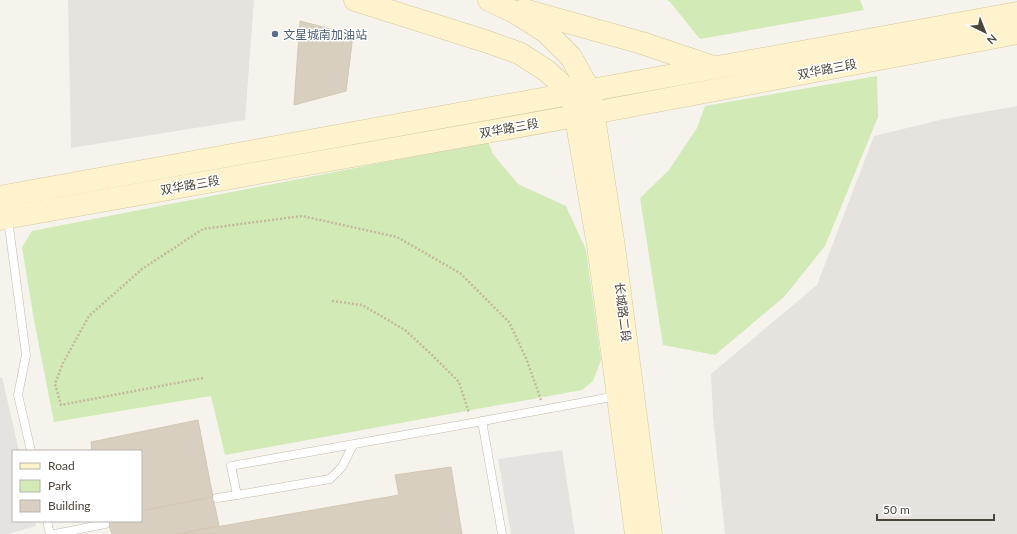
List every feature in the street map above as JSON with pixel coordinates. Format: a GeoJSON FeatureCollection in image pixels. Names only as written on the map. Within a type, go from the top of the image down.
{"type":"FeatureCollection","features":[{"type":"Feature","properties":{"kind":"main road"},"geometry":{"type":"LineString","coordinates":[[355,0],[519,53],[581,92]]}},
{"type":"Feature","properties":{"kind":"main road"},"geometry":{"type":"LineString","coordinates":[[490,0],[642,43],[716,68]]}},
{"type":"Feature","properties":{"kind":"main road","name":"长城路二段"},"geometry":{"type":"LineString","coordinates":[[490,0],[516,13],[546,32],[571,57],[581,92],[598,246],[636,534]]}},
{"type":"Feature","properties":{"kind":"main road","name":"双华路三段"},"geometry":{"type":"LineString","coordinates":[[0,198],[1017,13]]}},
{"type":"Feature","properties":{"kind":"main road","name":"双华路三段"},"geometry":{"type":"LineString","coordinates":[[4,219],[584,114],[1017,33]]}},
{"type":"Feature","properties":{"kind":"main road","name":"长城路二段"},"geometry":{"type":"LineString","coordinates":[[584,114],[614,247],[652,534]]}},
{"type":"Feature","properties":{"kind":"lane"},"geometry":{"type":"LineString","coordinates":[[4,219],[26,355],[18,395],[31,450]]}},
{"type":"Feature","properties":{"kind":"lane"},"geometry":{"type":"LineString","coordinates":[[236,495],[231,466],[482,422],[618,395]]}},
{"type":"Feature","properties":{"kind":"lane"},"geometry":{"type":"LineString","coordinates":[[482,422],[502,534]]}},
{"type":"Feature","properties":{"kind":"lane"},"geometry":{"type":"LineString","coordinates":[[217,498],[330,479],[342,467],[354,445]]}},
{"type":"Feature","properties":{"kind":"lane"},"geometry":{"type":"LineString","coordinates":[[47,522],[50,534]]}},
{"type":"Feature","properties":{"kind":"lane"},"geometry":{"type":"LineString","coordinates":[[55,534],[105,524]]}},
{"type":"Feature","properties":{"kind":"path"},"geometry":{"type":"LineString","coordinates":[[203,378],[61,405],[55,384],[64,363],[89,316],[142,269],[203,229],[302,216],[396,237],[460,273],[509,322],[526,358],[544,410]]}},
{"type":"Feature","properties":{"kind":"path"},"geometry":{"type":"LineString","coordinates":[[332,301],[362,305],[405,330],[432,354],[459,382],[472,423]]}},
{"type":"Feature","properties":{"kind":"shaded area"},"geometry":{"type":"Polygon","coordinates":[[[68,0],[254,0],[245,120],[71,148],[68,0]]]}},
{"type":"Feature","properties":{"kind":"shaded area"},"geometry":{"type":"Polygon","coordinates":[[[1017,106],[1017,534],[725,534],[713,416],[711,374],[817,285],[874,136],[944,119],[1017,106]]]}},
{"type":"Feature","properties":{"kind":"shaded area"},"geometry":{"type":"Polygon","coordinates":[[[2,377],[19,450],[12,450],[12,522],[35,522],[36,526],[7,534],[0,534],[0,378],[2,377]]]}},
{"type":"Feature","properties":{"kind":"shaded area"},"geometry":{"type":"Polygon","coordinates":[[[562,450],[575,534],[511,534],[498,459],[562,450]]]}},
{"type":"Feature","properties":{"kind":"green space"},"geometry":{"type":"Polygon","coordinates":[[[667,0],[860,0],[864,10],[700,39],[667,0]]]}},
{"type":"Feature","properties":{"kind":"green space"},"geometry":{"type":"Polygon","coordinates":[[[877,76],[878,117],[825,246],[784,297],[715,355],[663,345],[640,198],[669,170],[697,128],[705,106],[877,76]]]}},
{"type":"Feature","properties":{"kind":"green space"},"geometry":{"type":"Polygon","coordinates":[[[488,142],[493,154],[518,184],[566,206],[586,250],[601,360],[593,381],[582,390],[225,455],[211,396],[54,422],[34,320],[22,247],[32,231],[488,142]]]}},
{"type":"Feature","properties":{"kind":"building"},"geometry":{"type":"Polygon","coordinates":[[[300,21],[353,35],[346,91],[294,105],[300,21]]]}},
{"type":"Feature","properties":{"kind":"building"},"geometry":{"type":"Polygon","coordinates":[[[198,420],[213,497],[142,511],[142,450],[92,450],[91,442],[198,420]]]}},
{"type":"Feature","properties":{"kind":"building"},"geometry":{"type":"Polygon","coordinates":[[[451,467],[462,534],[176,534],[399,495],[395,475],[451,467]]]}},
{"type":"Feature","properties":{"kind":"building"},"geometry":{"type":"Polygon","coordinates":[[[213,497],[219,526],[176,534],[112,534],[107,522],[142,522],[142,511],[213,497]]]}},
{"type":"Feature","properties":{"kind":"place","name":"文星城南加油站"},"geometry":{"type":"Point","coordinates":[275,34]}}]}
